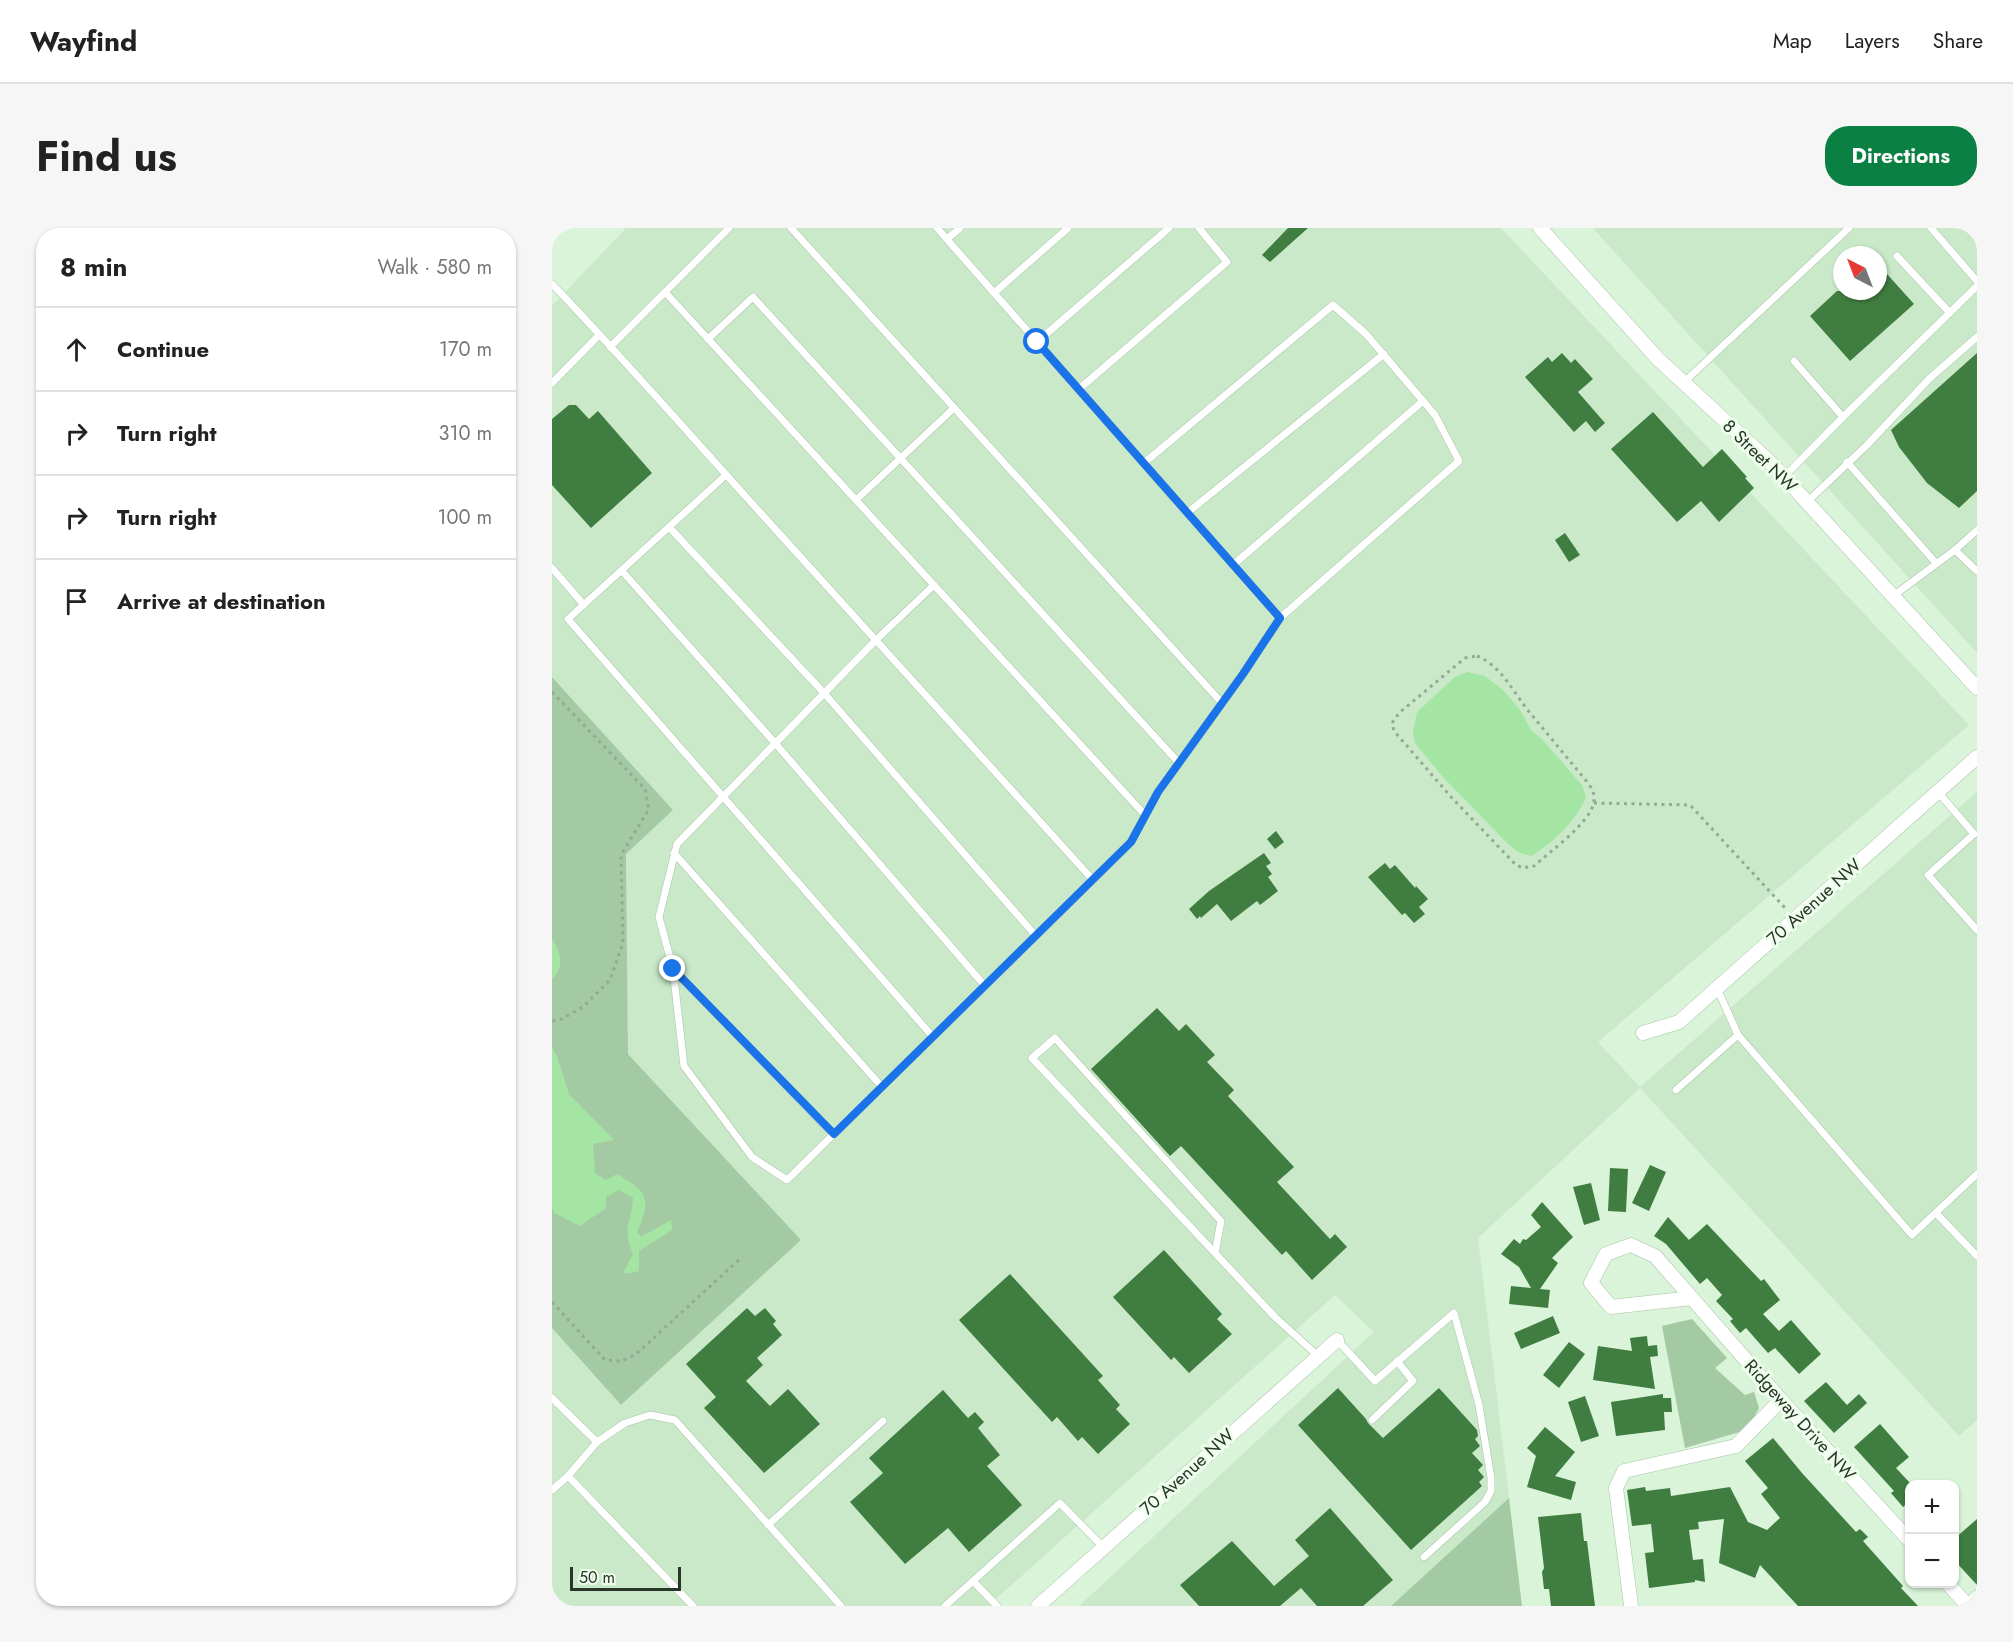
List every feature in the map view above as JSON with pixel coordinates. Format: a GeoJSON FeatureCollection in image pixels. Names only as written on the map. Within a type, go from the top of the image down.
{"type":"FeatureCollection","features":[{"type":"Feature","properties":{"kind":"street","name":"8 Street NW"},"geometry":{"type":"LineString","coordinates":[[1540,228],[1658,359],[1784,477],[1977,687]]}},
{"type":"Feature","properties":{"kind":"street","name":"70 Avenue NW"},"geometry":{"type":"LineString","coordinates":[[1644,1033],[1679,1022],[1977,757]]}},
{"type":"Feature","properties":{"kind":"street","name":"Ridgeway Drive NW"},"geometry":{"type":"LineString","coordinates":[[1692,1298],[1611,1307],[1591,1283],[1606,1254],[1631,1245],[1655,1256],[1692,1298],[1781,1400],[1905,1536]]}},
{"type":"Feature","properties":{"kind":"street","name":"70 Avenue NW"},"geometry":{"type":"LineString","coordinates":[[1038,1606],[1337,1340]]}},
{"type":"Feature","properties":{"kind":"street"},"geometry":{"type":"LineString","coordinates":[[1631,1606],[1616,1488],[1624,1471],[1736,1446],[1781,1400]]}},
{"type":"Feature","properties":{"kind":"street"},"geometry":{"type":"LineString","coordinates":[[1952,1588],[1967,1605]]}},
{"type":"Feature","properties":{"kind":"lane"},"geometry":{"type":"LineString","coordinates":[[610,347],[729,228]]}},
{"type":"Feature","properties":{"kind":"lane"},"geometry":{"type":"LineString","coordinates":[[791,228],[1222,704]]}},
{"type":"Feature","properties":{"kind":"lane"},"geometry":{"type":"LineString","coordinates":[[937,228],[1280,618]]}},
{"type":"Feature","properties":{"kind":"lane"},"geometry":{"type":"LineString","coordinates":[[947,239],[960,228]]}},
{"type":"Feature","properties":{"kind":"lane"},"geometry":{"type":"LineString","coordinates":[[994,293],[1068,228]]}},
{"type":"Feature","properties":{"kind":"lane"},"geometry":{"type":"LineString","coordinates":[[1037,342],[1169,228]]}},
{"type":"Feature","properties":{"kind":"lane"},"geometry":{"type":"LineString","coordinates":[[1079,389],[1227,262],[1199,228]]}},
{"type":"Feature","properties":{"kind":"lane"},"geometry":{"type":"LineString","coordinates":[[1683,383],[1849,228]]}},
{"type":"Feature","properties":{"kind":"lane"},"geometry":{"type":"LineString","coordinates":[[1931,228],[1977,281]]}},
{"type":"Feature","properties":{"kind":"lane"},"geometry":{"type":"LineString","coordinates":[[1898,256],[1950,313]]}},
{"type":"Feature","properties":{"kind":"lane"},"geometry":{"type":"LineString","coordinates":[[552,284],[1093,880]]}},
{"type":"Feature","properties":{"kind":"lane"},"geometry":{"type":"LineString","coordinates":[[1784,477],[1977,286]]}},
{"type":"Feature","properties":{"kind":"lane"},"geometry":{"type":"LineString","coordinates":[[665,292],[1145,815]]}},
{"type":"Feature","properties":{"kind":"lane"},"geometry":{"type":"LineString","coordinates":[[708,339],[753,297],[1179,763]]}},
{"type":"Feature","properties":{"kind":"lane"},"geometry":{"type":"LineString","coordinates":[[934,585],[876,640],[676,844],[659,917],[673,969],[684,1065],[752,1157],[787,1180],[1131,842],[1158,792],[1222,704],[1280,618],[1459,460],[1435,415],[1366,333],[1333,305],[1143,463]]}},
{"type":"Feature","properties":{"kind":"lane"},"geometry":{"type":"LineString","coordinates":[[552,383],[599,335]]}},
{"type":"Feature","properties":{"kind":"lane"},"geometry":{"type":"LineString","coordinates":[[1807,502],[1930,378],[1977,337]]}},
{"type":"Feature","properties":{"kind":"lane"},"geometry":{"type":"LineString","coordinates":[[1187,513],[1384,354]]}},
{"type":"Feature","properties":{"kind":"lane"},"geometry":{"type":"LineString","coordinates":[[1794,362],[1843,417]]}},
{"type":"Feature","properties":{"kind":"lane"},"geometry":{"type":"LineString","coordinates":[[1233,565],[1423,401]]}},
{"type":"Feature","properties":{"kind":"lane"},"geometry":{"type":"LineString","coordinates":[[856,500],[954,408]]}},
{"type":"Feature","properties":{"kind":"lane"},"geometry":{"type":"LineString","coordinates":[[1847,462],[1936,563]]}},
{"type":"Feature","properties":{"kind":"lane"},"geometry":{"type":"LineString","coordinates":[[726,475],[568,620],[933,1037]]}},
{"type":"Feature","properties":{"kind":"lane"},"geometry":{"type":"LineString","coordinates":[[669,527],[824,693],[1036,936]]}},
{"type":"Feature","properties":{"kind":"lane"},"geometry":{"type":"LineString","coordinates":[[1893,596],[1955,550],[1977,530]]}},
{"type":"Feature","properties":{"kind":"lane"},"geometry":{"type":"LineString","coordinates":[[1955,550],[1977,571]]}},
{"type":"Feature","properties":{"kind":"lane"},"geometry":{"type":"LineString","coordinates":[[552,568],[584,605]]}},
{"type":"Feature","properties":{"kind":"lane"},"geometry":{"type":"LineString","coordinates":[[622,571],[775,743],[985,986]]}},
{"type":"Feature","properties":{"kind":"lane"},"geometry":{"type":"LineString","coordinates":[[1938,792],[1974,834],[1928,875],[1977,930]]}},
{"type":"Feature","properties":{"kind":"lane"},"geometry":{"type":"LineString","coordinates":[[674,853],[882,1087]]}},
{"type":"Feature","properties":{"kind":"lane"},"geometry":{"type":"LineString","coordinates":[[673,969],[834,1134]]}},
{"type":"Feature","properties":{"kind":"lane"},"geometry":{"type":"LineString","coordinates":[[1717,988],[1738,1035],[1912,1235],[1977,1174]]}},
{"type":"Feature","properties":{"kind":"lane"},"geometry":{"type":"LineString","coordinates":[[1676,1090],[1738,1035]]}},
{"type":"Feature","properties":{"kind":"lane"},"geometry":{"type":"LineString","coordinates":[[1215,1253],[1221,1221],[1055,1038],[1032,1058],[1275,1317],[1318,1356]]}},
{"type":"Feature","properties":{"kind":"lane"},"geometry":{"type":"LineString","coordinates":[[1936,1213],[1977,1256]]}},
{"type":"Feature","properties":{"kind":"lane"},"geometry":{"type":"LineString","coordinates":[[1337,1340],[1375,1381],[1454,1313],[1479,1405],[1491,1491],[1485,1502],[1424,1557]]}},
{"type":"Feature","properties":{"kind":"lane"},"geometry":{"type":"LineString","coordinates":[[1372,1420],[1413,1381],[1397,1361]]}},
{"type":"Feature","properties":{"kind":"lane"},"geometry":{"type":"LineString","coordinates":[[552,1398],[597,1442]]}},
{"type":"Feature","properties":{"kind":"lane"},"geometry":{"type":"LineString","coordinates":[[552,1491],[597,1442],[625,1423],[650,1415],[675,1420],[842,1606]]}},
{"type":"Feature","properties":{"kind":"lane"},"geometry":{"type":"LineString","coordinates":[[768,1525],[883,1420]]}},
{"type":"Feature","properties":{"kind":"lane"},"geometry":{"type":"LineString","coordinates":[[568,1476],[693,1606]]}},
{"type":"Feature","properties":{"kind":"lane"},"geometry":{"type":"LineString","coordinates":[[945,1606],[1060,1503],[1103,1547]]}},
{"type":"Feature","properties":{"kind":"lane"},"geometry":{"type":"LineString","coordinates":[[973,1581],[995,1605]]}},
{"type":"Feature","properties":{"kind":"lane"},"geometry":{"type":"LineString","coordinates":[[1967,1605],[1977,1593]]}},
{"type":"Feature","properties":{"kind":"path"},"geometry":{"type":"LineString","coordinates":[[1477,656],[1488,661],[1500,673],[1588,783],[1594,794],[1594,803],[1586,819],[1534,866],[1523,868],[1516,865],[1452,798],[1401,741],[1392,723],[1399,713],[1450,669],[1465,658],[1477,656]]}},
{"type":"Feature","properties":{"kind":"path"},"geometry":{"type":"LineString","coordinates":[[552,692],[645,789],[649,810],[621,855],[622,943],[610,980],[584,1006],[562,1020],[552,1021]]}},
{"type":"Feature","properties":{"kind":"path"},"geometry":{"type":"LineString","coordinates":[[1594,803],[1690,805],[1795,918]]}},
{"type":"Feature","properties":{"kind":"path"},"geometry":{"type":"LineString","coordinates":[[552,1302],[605,1360],[621,1361],[635,1355],[741,1258]]}},
{"type":"Feature","properties":{"kind":"shaded area"},"geometry":{"type":"Polygon","coordinates":[[[626,228],[1501,228],[1969,725],[1598,1042],[1640,1087],[1977,792],[1977,1420],[1959,1436],[1640,1088],[1478,1238],[1509,1498],[1391,1606],[1079,1606],[1374,1332],[1335,1295],[988,1606],[552,1606],[552,1328],[621,1405],[801,1240],[628,1054],[626,854],[673,810],[552,677],[552,306],[626,228]]]}},
{"type":"Feature","properties":{"kind":"shaded area"},"geometry":{"type":"Polygon","coordinates":[[[1593,228],[1977,228],[1977,653],[1699,346],[1593,228]]]}},
{"type":"Feature","properties":{"kind":"shaded area"},"geometry":{"type":"Polygon","coordinates":[[[1467,672],[1485,676],[1503,690],[1520,710],[1531,730],[1541,738],[1582,785],[1586,797],[1576,815],[1555,838],[1531,856],[1518,852],[1506,842],[1442,776],[1415,743],[1413,732],[1417,712],[1455,677],[1467,672]]]}},
{"type":"Feature","properties":{"kind":"shaded area"},"geometry":{"type":"Polygon","coordinates":[[[552,677],[673,810],[626,854],[628,1054],[801,1240],[621,1405],[552,1328],[552,677]]]}},
{"type":"Feature","properties":{"kind":"shaded area"},"geometry":{"type":"Polygon","coordinates":[[[552,939],[558,949],[560,965],[552,979],[552,939]]]}},
{"type":"Feature","properties":{"kind":"shaded area"},"geometry":{"type":"Polygon","coordinates":[[[552,1047],[569,1094],[614,1140],[593,1144],[595,1173],[606,1180],[617,1174],[641,1191],[645,1211],[637,1232],[641,1237],[671,1220],[672,1230],[639,1251],[639,1271],[625,1274],[624,1271],[633,1254],[627,1230],[633,1198],[619,1190],[606,1197],[606,1208],[580,1226],[554,1213],[552,1206],[552,1047]]]}},
{"type":"Feature","properties":{"kind":"shaded area"},"geometry":{"type":"Polygon","coordinates":[[[1692,1319],[1727,1358],[1715,1368],[1745,1395],[1754,1392],[1759,1408],[1743,1431],[1685,1448],[1662,1326],[1692,1319]]]}},
{"type":"Feature","properties":{"kind":"shaded area"},"geometry":{"type":"Polygon","coordinates":[[[1509,1498],[1522,1606],[1391,1606],[1509,1498]]]}},
{"type":"Feature","properties":{"kind":"building"},"geometry":{"type":"Polygon","coordinates":[[[1288,228],[1308,228],[1270,262],[1262,255],[1288,228]]]}},
{"type":"Feature","properties":{"kind":"building"},"geometry":{"type":"Polygon","coordinates":[[[1887,274],[1914,304],[1850,361],[1810,316],[1833,295],[1833,300],[1887,300],[1887,274]]]}},
{"type":"Feature","properties":{"kind":"building"},"geometry":{"type":"Polygon","coordinates":[[[1562,353],[1571,363],[1575,359],[1593,379],[1578,392],[1605,423],[1595,432],[1586,421],[1574,432],[1525,377],[1548,357],[1552,362],[1562,353]]]}},
{"type":"Feature","properties":{"kind":"building"},"geometry":{"type":"Polygon","coordinates":[[[1977,353],[1977,491],[1959,508],[1927,483],[1899,447],[1891,430],[1977,353]]]}},
{"type":"Feature","properties":{"kind":"building"},"geometry":{"type":"Polygon","coordinates":[[[569,405],[576,405],[589,419],[598,411],[652,473],[591,528],[552,485],[552,419],[569,405]]]}},
{"type":"Feature","properties":{"kind":"building"},"geometry":{"type":"Polygon","coordinates":[[[1653,412],[1703,467],[1722,449],[1754,488],[1719,522],[1701,501],[1677,522],[1611,449],[1653,412]]]}},
{"type":"Feature","properties":{"kind":"building"},"geometry":{"type":"Polygon","coordinates":[[[1565,533],[1580,555],[1569,562],[1555,540],[1565,533]]]}},
{"type":"Feature","properties":{"kind":"building"},"geometry":{"type":"Polygon","coordinates":[[[1276,831],[1284,842],[1275,849],[1267,839],[1276,831]]]}},
{"type":"Feature","properties":{"kind":"building"},"geometry":{"type":"Polygon","coordinates":[[[1264,853],[1271,863],[1266,866],[1272,874],[1268,877],[1278,891],[1260,905],[1257,901],[1231,921],[1217,904],[1197,919],[1189,909],[1209,891],[1264,853]]]}},
{"type":"Feature","properties":{"kind":"building"},"geometry":{"type":"Polygon","coordinates":[[[1385,863],[1390,869],[1395,865],[1428,899],[1419,907],[1425,914],[1414,923],[1405,913],[1402,915],[1368,877],[1385,863]]]}},
{"type":"Feature","properties":{"kind":"building"},"geometry":{"type":"Polygon","coordinates":[[[1157,1008],[1179,1031],[1186,1024],[1215,1055],[1207,1062],[1234,1090],[1228,1096],[1294,1167],[1277,1182],[1330,1239],[1335,1234],[1347,1247],[1312,1280],[1286,1251],[1282,1255],[1181,1146],[1170,1156],[1091,1069],[1157,1008]]]}},
{"type":"Feature","properties":{"kind":"building"},"geometry":{"type":"Polygon","coordinates":[[[1650,1165],[1666,1172],[1649,1211],[1632,1203],[1650,1165]]]}},
{"type":"Feature","properties":{"kind":"building"},"geometry":{"type":"Polygon","coordinates":[[[1610,1168],[1628,1169],[1626,1212],[1608,1211],[1610,1168]]]}},
{"type":"Feature","properties":{"kind":"building"},"geometry":{"type":"Polygon","coordinates":[[[1591,1183],[1600,1220],[1584,1225],[1573,1187],[1591,1183]]]}},
{"type":"Feature","properties":{"kind":"building"},"geometry":{"type":"Polygon","coordinates":[[[1542,1202],[1573,1237],[1552,1258],[1558,1263],[1540,1289],[1550,1290],[1548,1308],[1509,1304],[1511,1286],[1531,1288],[1519,1267],[1501,1254],[1514,1239],[1520,1244],[1523,1239],[1526,1240],[1541,1227],[1531,1215],[1542,1202]]]}},
{"type":"Feature","properties":{"kind":"building"},"geometry":{"type":"Polygon","coordinates":[[[1668,1217],[1689,1240],[1707,1224],[1761,1281],[1764,1279],[1780,1300],[1763,1314],[1779,1331],[1791,1320],[1821,1354],[1799,1374],[1775,1348],[1768,1353],[1746,1328],[1740,1333],[1730,1321],[1733,1319],[1716,1301],[1722,1295],[1707,1278],[1700,1284],[1666,1244],[1654,1236],[1668,1217]]]}},
{"type":"Feature","properties":{"kind":"building"},"geometry":{"type":"Polygon","coordinates":[[[1164,1250],[1222,1314],[1217,1319],[1232,1334],[1189,1373],[1174,1357],[1171,1360],[1113,1297],[1164,1250]]]}},
{"type":"Feature","properties":{"kind":"building"},"geometry":{"type":"Polygon","coordinates":[[[1010,1274],[1103,1376],[1098,1380],[1120,1405],[1116,1409],[1130,1424],[1098,1454],[1082,1437],[1078,1441],[1057,1417],[1052,1422],[959,1320],[1010,1274]]]}},
{"type":"Feature","properties":{"kind":"building"},"geometry":{"type":"Polygon","coordinates":[[[747,1308],[755,1316],[765,1308],[776,1321],[773,1324],[782,1335],[757,1358],[763,1365],[746,1381],[770,1406],[788,1389],[820,1424],[764,1473],[704,1408],[716,1397],[686,1364],[747,1308]]]}},
{"type":"Feature","properties":{"kind":"building"},"geometry":{"type":"Polygon","coordinates":[[[1553,1316],[1560,1333],[1521,1349],[1514,1333],[1553,1316]]]}},
{"type":"Feature","properties":{"kind":"building"},"geometry":{"type":"Polygon","coordinates":[[[1647,1336],[1648,1346],[1657,1345],[1658,1356],[1650,1357],[1655,1389],[1593,1380],[1598,1346],[1632,1351],[1630,1338],[1647,1336]]]}},
{"type":"Feature","properties":{"kind":"building"},"geometry":{"type":"Polygon","coordinates":[[[1569,1342],[1585,1354],[1559,1388],[1543,1375],[1569,1342]]]}},
{"type":"Feature","properties":{"kind":"building"},"geometry":{"type":"Polygon","coordinates":[[[1826,1382],[1847,1405],[1859,1394],[1867,1403],[1834,1433],[1804,1401],[1826,1382]]]}},
{"type":"Feature","properties":{"kind":"building"},"geometry":{"type":"Polygon","coordinates":[[[1338,1388],[1383,1438],[1439,1388],[1477,1430],[1478,1436],[1475,1439],[1480,1446],[1472,1453],[1483,1465],[1478,1470],[1484,1477],[1479,1482],[1482,1486],[1411,1550],[1298,1425],[1338,1388]]]}},
{"type":"Feature","properties":{"kind":"building"},"geometry":{"type":"Polygon","coordinates":[[[943,1390],[968,1418],[975,1412],[984,1422],[978,1428],[1000,1455],[987,1466],[1022,1505],[969,1552],[948,1528],[905,1564],[850,1502],[883,1473],[869,1458],[943,1390]]]}},
{"type":"Feature","properties":{"kind":"building"},"geometry":{"type":"Polygon","coordinates":[[[1663,1394],[1663,1398],[1671,1398],[1672,1412],[1664,1412],[1665,1430],[1616,1436],[1611,1402],[1663,1394]]]}},
{"type":"Feature","properties":{"kind":"building"},"geometry":{"type":"Polygon","coordinates":[[[1585,1396],[1599,1436],[1581,1442],[1568,1402],[1585,1396]]]}},
{"type":"Feature","properties":{"kind":"building"},"geometry":{"type":"Polygon","coordinates":[[[1880,1424],[1909,1457],[1896,1468],[1907,1480],[1905,1480],[1905,1505],[1903,1507],[1891,1493],[1894,1491],[1854,1447],[1880,1424]]]}},
{"type":"Feature","properties":{"kind":"building"},"geometry":{"type":"Polygon","coordinates":[[[1545,1427],[1575,1452],[1555,1476],[1576,1482],[1571,1500],[1527,1487],[1536,1456],[1527,1448],[1545,1427]]]}},
{"type":"Feature","properties":{"kind":"building"},"geometry":{"type":"Polygon","coordinates":[[[1773,1438],[1856,1532],[1860,1529],[1868,1537],[1863,1541],[1918,1606],[1798,1606],[1760,1565],[1755,1578],[1719,1563],[1724,1519],[1698,1522],[1699,1529],[1689,1530],[1693,1560],[1703,1559],[1705,1582],[1695,1580],[1695,1582],[1649,1588],[1645,1553],[1654,1552],[1651,1524],[1632,1526],[1627,1490],[1645,1487],[1646,1491],[1670,1488],[1671,1496],[1730,1487],[1748,1522],[1767,1530],[1780,1518],[1761,1494],[1768,1488],[1745,1461],[1773,1438]]]}},
{"type":"Feature","properties":{"kind":"building"},"geometry":{"type":"Polygon","coordinates":[[[1330,1508],[1393,1580],[1363,1606],[1317,1606],[1301,1588],[1280,1606],[1199,1606],[1180,1585],[1232,1541],[1274,1586],[1309,1556],[1295,1540],[1330,1508]]]}},
{"type":"Feature","properties":{"kind":"building"},"geometry":{"type":"Polygon","coordinates":[[[1581,1513],[1595,1606],[1551,1606],[1549,1589],[1544,1589],[1538,1517],[1581,1513]]]}},
{"type":"Feature","properties":{"kind":"building"},"geometry":{"type":"Polygon","coordinates":[[[1977,1519],[1977,1585],[1959,1565],[1959,1535],[1977,1519]]]}},
{"type":"Feature","properties":{"kind":"route"},"geometry":{"type":"LineString","coordinates":[[673,969],[834,1134],[1131,842],[1158,792],[1243,674],[1280,618],[1037,342]]}}]}
